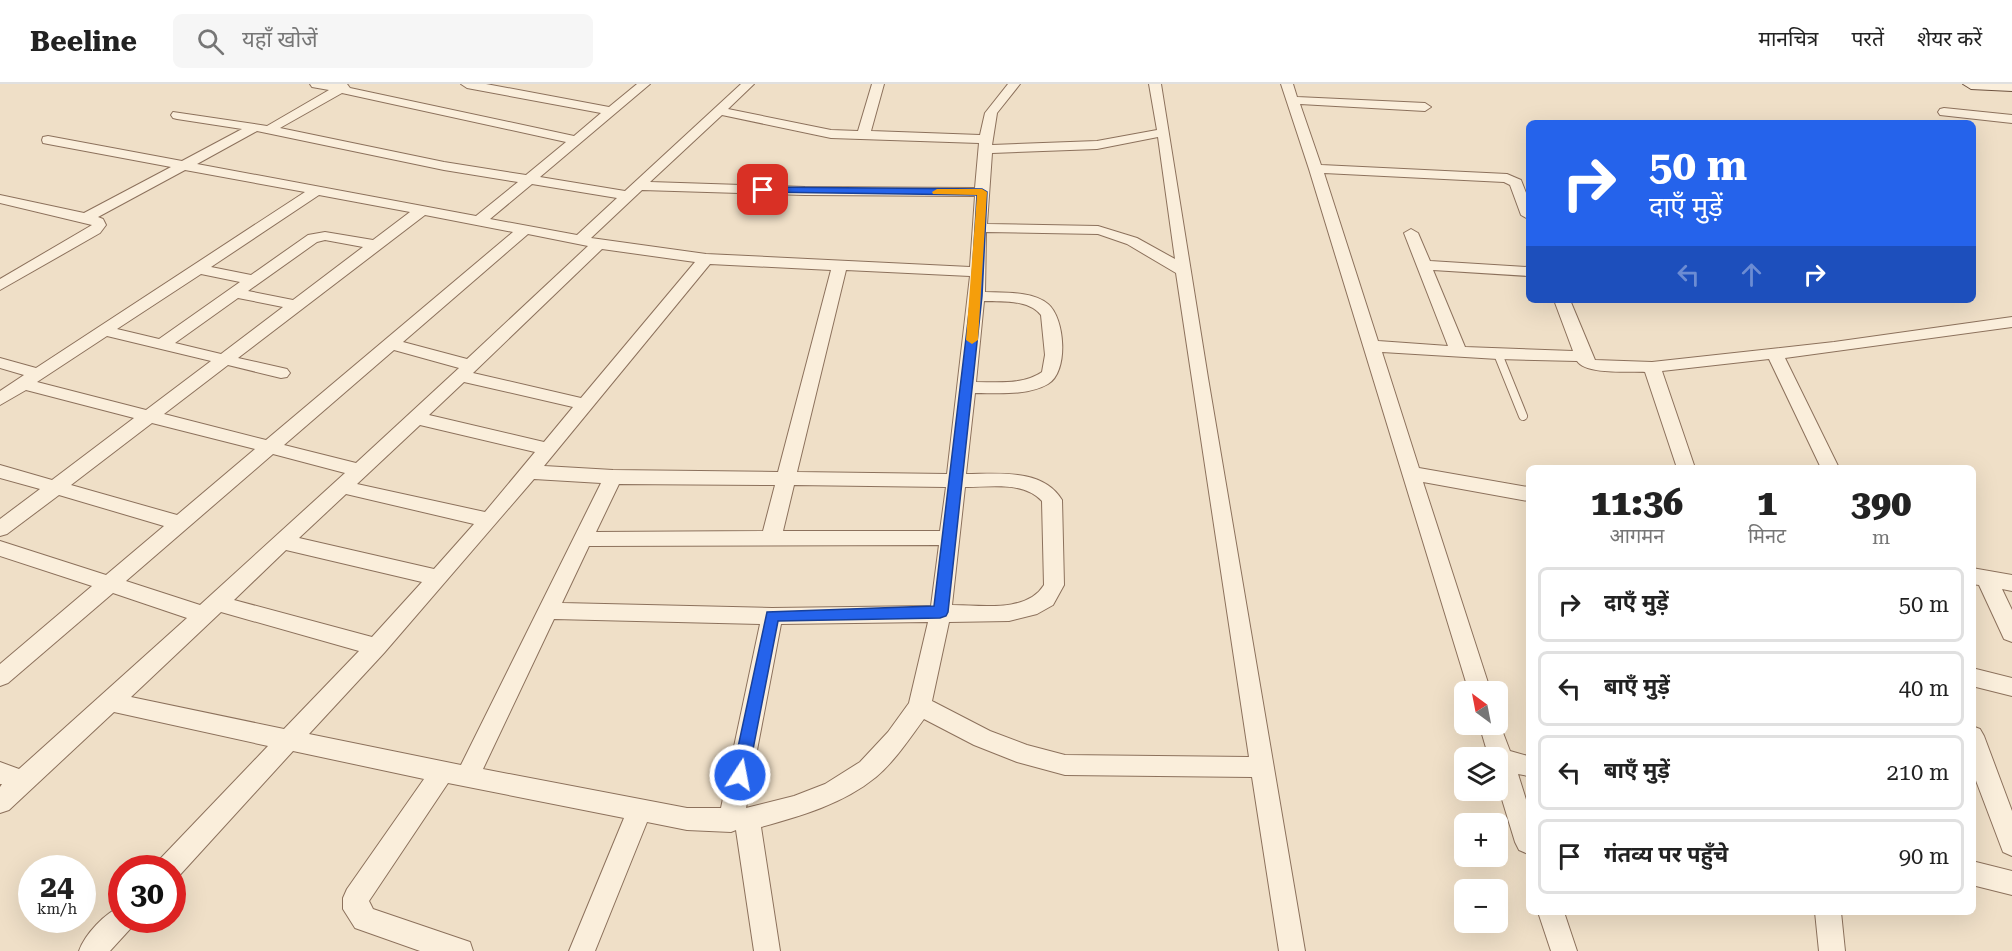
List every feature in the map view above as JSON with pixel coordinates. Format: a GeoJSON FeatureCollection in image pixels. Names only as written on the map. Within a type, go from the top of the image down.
{"type":"FeatureCollection","features":[{"type":"Feature","properties":{"kind":"street"},"geometry":{"type":"LineString","coordinates":[[316,84],[345,86],[575,140]]}},
{"type":"Feature","properties":{"kind":"street"},"geometry":{"type":"LineString","coordinates":[[467,84],[610,111]]}},
{"type":"Feature","properties":{"kind":"street"},"geometry":{"type":"LineString","coordinates":[[480,220],[644,84]]}},
{"type":"Feature","properties":{"kind":"street"},"geometry":{"type":"LineString","coordinates":[[0,802],[466,371],[589,242],[632,191],[748,84]]}},
{"type":"Feature","properties":{"kind":"street"},"geometry":{"type":"LineString","coordinates":[[863,136],[878,84]]}},
{"type":"Feature","properties":{"kind":"street"},"geometry":{"type":"LineString","coordinates":[[110,702],[639,812],[687,819],[739,820],[794,807],[834,792],[868,769],[896,739],[920,706],[940,612],[947,538],[967,387],[977,296],[979,228],[986,144],[992,114],[1014,84]]}},
{"type":"Feature","properties":{"kind":"street"},"geometry":{"type":"LineString","coordinates":[[1155,84],[1199,378],[1292,951]]}},
{"type":"Feature","properties":{"kind":"street"},"geometry":{"type":"LineString","coordinates":[[1971,84],[2012,86]]}},
{"type":"Feature","properties":{"kind":"street"},"geometry":{"type":"LineString","coordinates":[[86,218],[345,86]]}},
{"type":"Feature","properties":{"kind":"street"},"geometry":{"type":"LineString","coordinates":[[1425,107],[1290,92],[1316,168],[1477,681]]}},
{"type":"Feature","properties":{"kind":"street"},"geometry":{"type":"LineString","coordinates":[[719,111],[831,134],[986,144],[1099,146],[1120,144],[1164,132]]}},
{"type":"Feature","properties":{"kind":"street"},"geometry":{"type":"LineString","coordinates":[[1944,112],[2012,119]]}},
{"type":"Feature","properties":{"kind":"street"},"geometry":{"type":"LineString","coordinates":[[177,115],[526,180],[632,191],[982,192]]}},
{"type":"Feature","properties":{"kind":"street"},"geometry":{"type":"LineString","coordinates":[[48,140],[589,242],[706,259],[977,272]]}},
{"type":"Feature","properties":{"kind":"street"},"geometry":{"type":"LineString","coordinates":[[1316,168],[1507,178],[1524,189]]}},
{"type":"Feature","properties":{"kind":"street"},"geometry":{"type":"LineString","coordinates":[[0,399],[316,191]]}},
{"type":"Feature","properties":{"kind":"street"},"geometry":{"type":"LineString","coordinates":[[0,199],[86,218],[98,222],[99,225],[95,230],[0,285]]}},
{"type":"Feature","properties":{"kind":"street"},"geometry":{"type":"LineString","coordinates":[[0,212],[17,202]]}},
{"type":"Feature","properties":{"kind":"street"},"geometry":{"type":"LineString","coordinates":[[0,529],[421,211]]}},
{"type":"Feature","properties":{"kind":"street"},"geometry":{"type":"LineString","coordinates":[[979,228],[1098,230],[1114,233],[1129,239],[1184,271]]}},
{"type":"Feature","properties":{"kind":"street"},"geometry":{"type":"LineString","coordinates":[[0,677],[524,230]]}},
{"type":"Feature","properties":{"kind":"street"},"geometry":{"type":"LineString","coordinates":[[1411,233],[1458,351]]}},
{"type":"Feature","properties":{"kind":"street"},"geometry":{"type":"LineString","coordinates":[[161,345],[319,236],[376,245]]}},
{"type":"Feature","properties":{"kind":"street"},"geometry":{"type":"LineString","coordinates":[[181,855],[376,646],[489,520],[706,259]]}},
{"type":"Feature","properties":{"kind":"street"},"geometry":{"type":"LineString","coordinates":[[771,540],[840,266]]}},
{"type":"Feature","properties":{"kind":"street"},"geometry":{"type":"LineString","coordinates":[[1425,266],[1526,271]]}},
{"type":"Feature","properties":{"kind":"street"},"geometry":{"type":"LineString","coordinates":[[199,269],[254,280]]}},
{"type":"Feature","properties":{"kind":"street"},"geometry":{"type":"LineString","coordinates":[[234,293],[296,305]]}},
{"type":"Feature","properties":{"kind":"street"},"geometry":{"type":"LineString","coordinates":[[967,387],[1024,386],[1042,381],[1050,374],[1053,365],[1049,315],[1046,308],[1024,300],[977,296]]}},
{"type":"Feature","properties":{"kind":"street"},"geometry":{"type":"LineString","coordinates":[[1563,303],[1586,362],[1592,365],[1652,367],[2012,322]]}},
{"type":"Feature","properties":{"kind":"street"},"geometry":{"type":"LineString","coordinates":[[105,331],[280,373]]}},
{"type":"Feature","properties":{"kind":"street"},"geometry":{"type":"LineString","coordinates":[[390,344],[466,371],[584,404]]}},
{"type":"Feature","properties":{"kind":"street"},"geometry":{"type":"LineString","coordinates":[[1372,346],[1498,354],[1584,356]]}},
{"type":"Feature","properties":{"kind":"street"},"geometry":{"type":"LineString","coordinates":[[1774,353],[1829,465]]}},
{"type":"Feature","properties":{"kind":"street"},"geometry":{"type":"LineString","coordinates":[[0,363],[39,374]]}},
{"type":"Feature","properties":{"kind":"street"},"geometry":{"type":"LineString","coordinates":[[1652,367],[1685,465]]}},
{"type":"Feature","properties":{"kind":"street"},"geometry":{"type":"LineString","coordinates":[[23,384],[359,470]]}},
{"type":"Feature","properties":{"kind":"street"},"geometry":{"type":"LineString","coordinates":[[416,418],[548,449]]}},
{"type":"Feature","properties":{"kind":"street"},"geometry":{"type":"LineString","coordinates":[[0,471],[178,523]]}},
{"type":"Feature","properties":{"kind":"street"},"geometry":{"type":"LineString","coordinates":[[529,472],[613,477],[1016,481],[1031,483],[1044,490],[1052,500],[1054,585],[1046,599],[1030,608],[1009,613],[940,612],[772,616],[548,611]]}},
{"type":"Feature","properties":{"kind":"street"},"geometry":{"type":"LineString","coordinates":[[1412,473],[1526,494]]}},
{"type":"Feature","properties":{"kind":"street"},"geometry":{"type":"LineString","coordinates":[[460,951],[364,919],[356,909],[356,898],[455,774],[548,611],[613,477]]}},
{"type":"Feature","properties":{"kind":"street"},"geometry":{"type":"LineString","coordinates":[[342,487],[489,520]]}},
{"type":"Feature","properties":{"kind":"street"},"geometry":{"type":"LineString","coordinates":[[583,539],[947,538]]}},
{"type":"Feature","properties":{"kind":"street"},"geometry":{"type":"LineString","coordinates":[[283,542],[436,577]]}},
{"type":"Feature","properties":{"kind":"street"},"geometry":{"type":"LineString","coordinates":[[0,548],[109,583],[210,609],[376,646]]}},
{"type":"Feature","properties":{"kind":"street"},"geometry":{"type":"LineString","coordinates":[[1980,578],[2012,583]]}},
{"type":"Feature","properties":{"kind":"street"},"geometry":{"type":"LineString","coordinates":[[1980,578],[2012,633]]}},
{"type":"Feature","properties":{"kind":"street"},"geometry":{"type":"LineString","coordinates":[[767,951],[739,820],[772,616]]}},
{"type":"Feature","properties":{"kind":"street"},"geometry":{"type":"LineString","coordinates":[[1976,678],[2012,687]]}},
{"type":"Feature","properties":{"kind":"street"},"geometry":{"type":"LineString","coordinates":[[920,706],[993,742],[1025,755],[1065,765],[1262,767]]}},
{"type":"Feature","properties":{"kind":"street"},"geometry":{"type":"LineString","coordinates":[[1976,747],[2012,844]]}},
{"type":"Feature","properties":{"kind":"street"},"geometry":{"type":"LineString","coordinates":[[1508,761],[1526,765]]}},
{"type":"Feature","properties":{"kind":"street"},"geometry":{"type":"LineString","coordinates":[[0,773],[23,781]]}},
{"type":"Feature","properties":{"kind":"street"},"geometry":{"type":"LineString","coordinates":[[1508,781],[1526,836]]}},
{"type":"Feature","properties":{"kind":"street"},"geometry":{"type":"LineString","coordinates":[[582,951],[639,812]]}},
{"type":"Feature","properties":{"kind":"street"},"geometry":{"type":"LineString","coordinates":[[1976,874],[2012,883]]}},
{"type":"Feature","properties":{"kind":"street"},"geometry":{"type":"LineString","coordinates":[[1552,915],[1564,951]]}},
{"type":"Feature","properties":{"kind":"street"},"geometry":{"type":"LineString","coordinates":[[1828,915],[1832,951]]}},
{"type":"Feature","properties":{"kind":"street"},"geometry":{"type":"LineString","coordinates":[[92,951],[109,933]]}},
{"type":"Feature","properties":{"kind":"lane"},"geometry":{"type":"LineString","coordinates":[[1498,354],[1523,416]]}},
{"type":"Feature","properties":{"kind":"slow traffic"},"geometry":{"type":"LineString","coordinates":[[937,192],[982,192],[977,296],[972,340]]}},
{"type":"Feature","properties":{"kind":"route"},"geometry":{"type":"LineString","coordinates":[[740,775],[772,616],[940,612],[977,296],[982,192],[763,190]]}}]}
